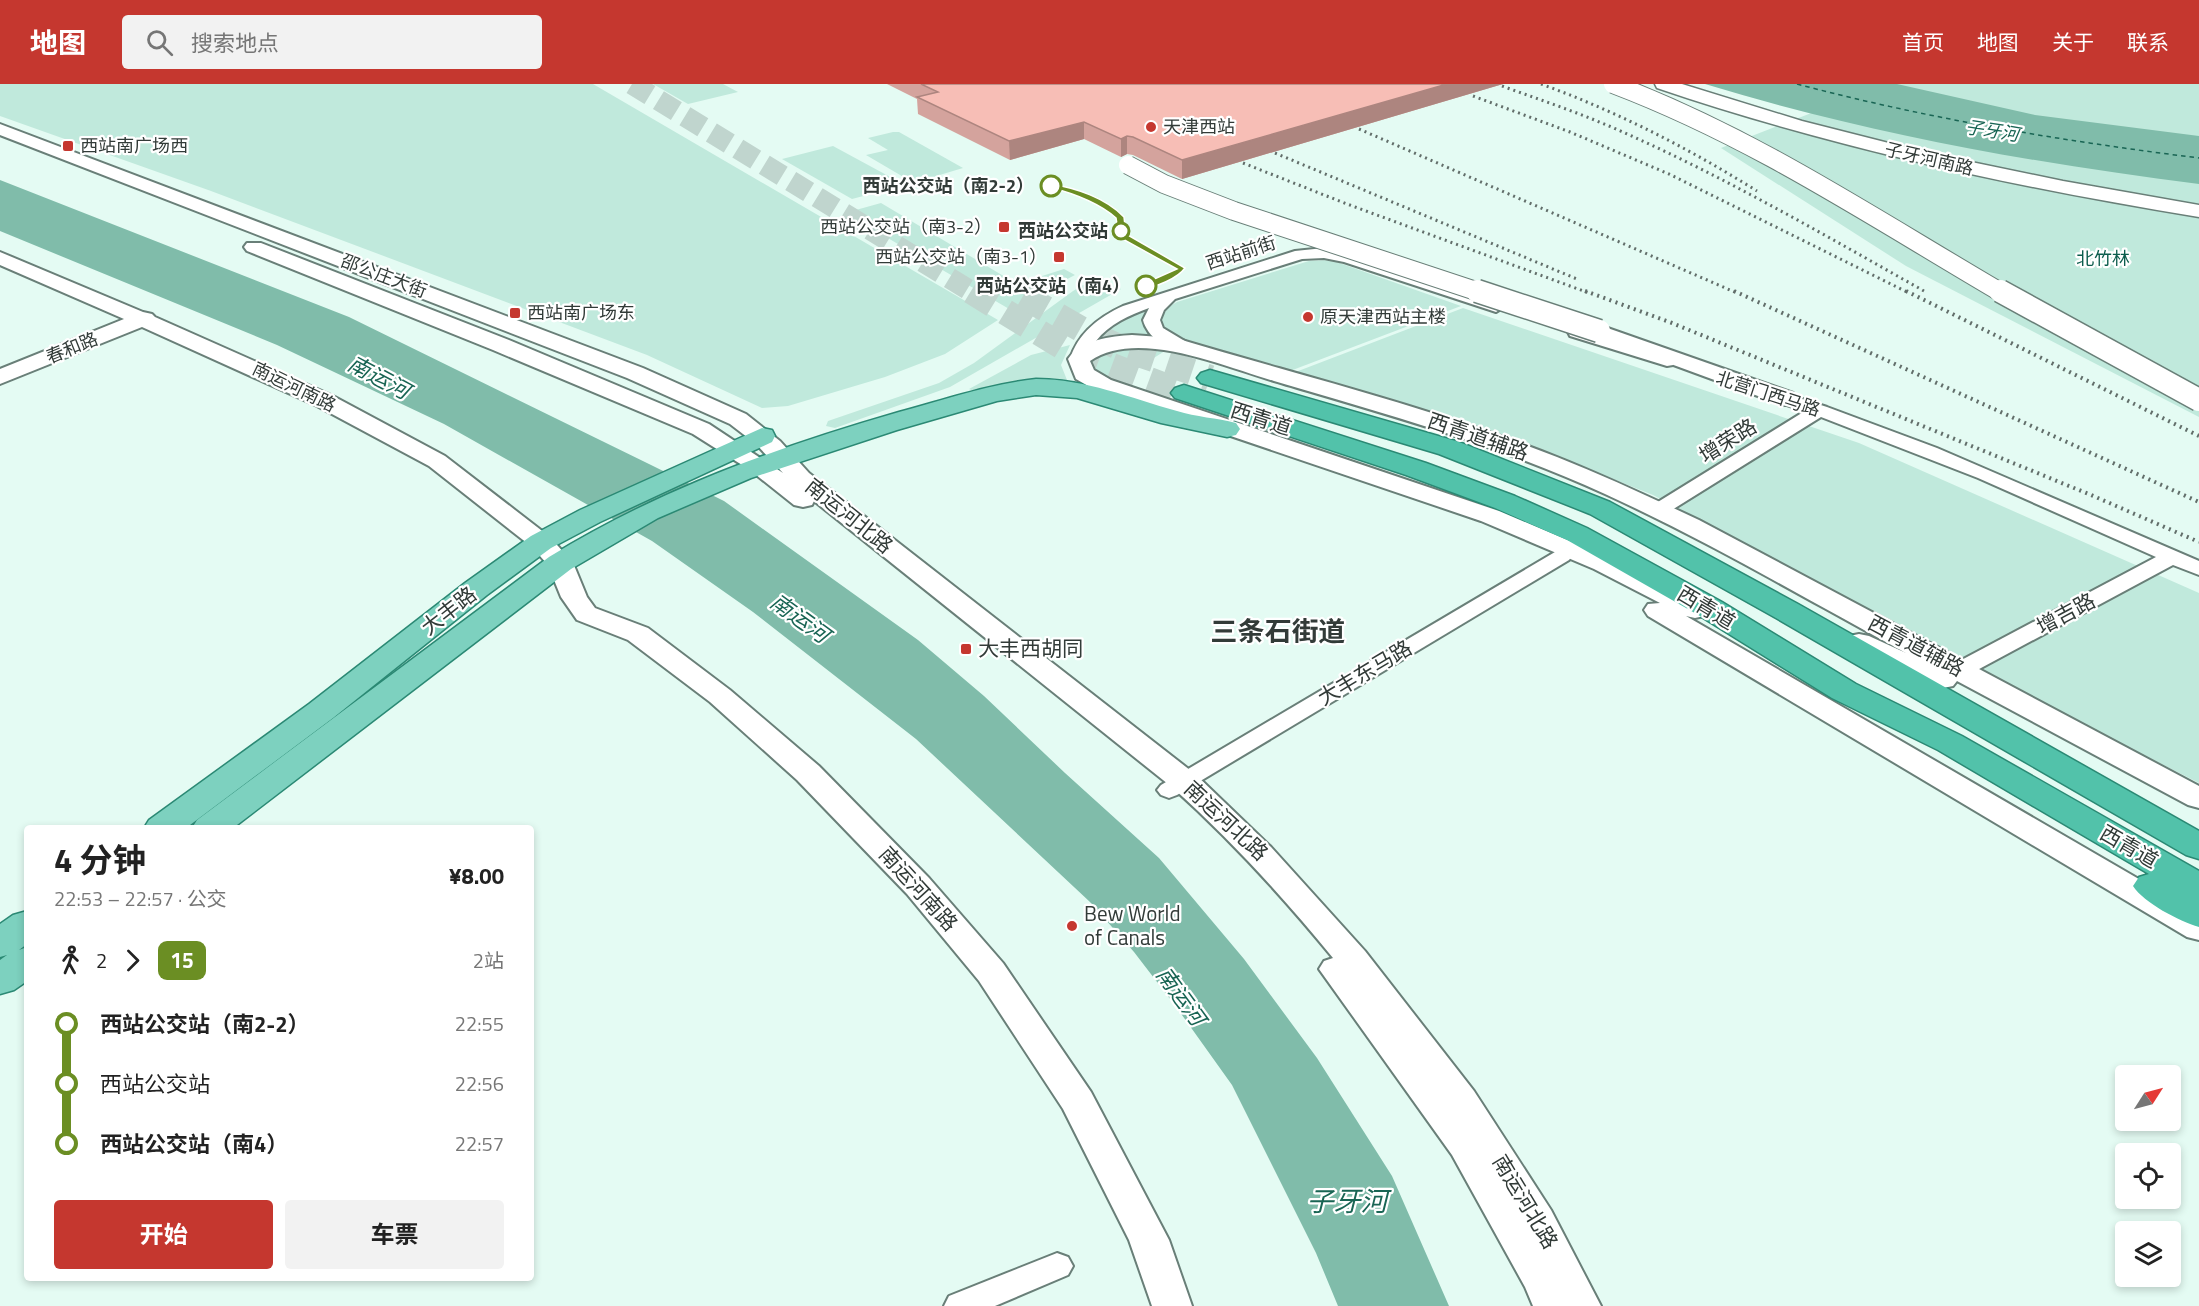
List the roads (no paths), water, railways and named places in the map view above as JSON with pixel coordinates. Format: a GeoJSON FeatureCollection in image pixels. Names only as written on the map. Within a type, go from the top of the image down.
{"type":"FeatureCollection","features":[{"type":"Feature","properties":{"kind":"highway","name":"西青道"},"geometry":{"type":"LineString","coordinates":[[2199,847],[1788,611],[1599,507],[1449,448],[1197,386],[1504,502],[1577,534],[1711,609],[1844,691],[1950,743],[2199,887]]}},
{"type":"Feature","properties":{"kind":"highway"},"geometry":{"type":"LineString","coordinates":[[1902,676],[2199,822]]}},
{"type":"Feature","properties":{"kind":"highway"},"geometry":{"type":"LineString","coordinates":[[1844,691],[1945,760],[2199,914]]}},
{"type":"Feature","properties":{"kind":"main road","name":"子牙河南路"},"geometry":{"type":"LineString","coordinates":[[1664,84],[1801,126],[1910,155],[2001,175],[2199,211]]}},
{"type":"Feature","properties":{"kind":"main road","name":"子牙河南路"},"geometry":{"type":"LineString","coordinates":[[1683,84],[1779,114],[1936,153],[2039,175],[2199,203]]}},
{"type":"Feature","properties":{"kind":"main road"},"geometry":{"type":"LineString","coordinates":[[759,452],[851,433],[997,393],[1050,387],[1100,394],[1154,413],[1227,429]]}},
{"type":"Feature","properties":{"kind":"main road","name":"大丰路"},"geometry":{"type":"LineString","coordinates":[[166,825],[542,553],[601,523],[688,469],[759,452]]}},
{"type":"Feature","properties":{"kind":"main road","name":"大丰路"},"geometry":{"type":"LineString","coordinates":[[601,523],[714,483],[759,452]]}},
{"type":"Feature","properties":{"kind":"main road","name":"大丰路"},"geometry":{"type":"LineString","coordinates":[[214,825],[542,553]]}},
{"type":"Feature","properties":{"kind":"main road"},"geometry":{"type":"LineString","coordinates":[[0,944],[24,926]]}},
{"type":"Feature","properties":{"kind":"main road"},"geometry":{"type":"LineString","coordinates":[[0,980],[24,963]]}},
{"type":"Feature","properties":{"kind":"street"},"geometry":{"type":"LineString","coordinates":[[1613,84],[1696,117],[1772,154],[1999,291],[2112,355],[2199,400]]}},
{"type":"Feature","properties":{"kind":"street"},"geometry":{"type":"LineString","coordinates":[[1635,85],[1712,116],[1794,157],[2073,323],[2199,389]]}},
{"type":"Feature","properties":{"kind":"street","name":"邵公庄大街"},"geometry":{"type":"LineString","coordinates":[[0,129],[624,369],[738,419],[759,452]]}},
{"type":"Feature","properties":{"kind":"street","name":"邵公庄大街"},"geometry":{"type":"LineString","coordinates":[[0,148],[501,345],[759,452]]}},
{"type":"Feature","properties":{"kind":"street"},"geometry":{"type":"LineString","coordinates":[[1128,165],[1164,184],[1234,211],[1599,331],[1785,398]]}},
{"type":"Feature","properties":{"kind":"street","name":"西站前街"},"geometry":{"type":"LineString","coordinates":[[1079,359],[1084,345],[1102,325],[1126,312],[1300,254],[1324,254]]}},
{"type":"Feature","properties":{"kind":"street","name":"北营门西马路"},"geometry":{"type":"LineString","coordinates":[[1324,254],[1348,258],[1819,410],[1950,460],[2199,569]]}},
{"type":"Feature","properties":{"kind":"street","name":"南运河南路"},"geometry":{"type":"LineString","coordinates":[[0,258],[136,322],[355,431],[422,468],[542,553],[586,614],[638,634],[720,696],[808,773],[918,886],[991,972],[1078,1102],[1149,1240],[1172,1306]]}},
{"type":"Feature","properties":{"kind":"street","name":"南运河南路"},"geometry":{"type":"LineString","coordinates":[[0,270],[136,322]]}},
{"type":"Feature","properties":{"kind":"street"},"geometry":{"type":"LineString","coordinates":[[1172,296],[1155,309],[1150,318],[1151,323],[1164,337],[1182,347]]}},
{"type":"Feature","properties":{"kind":"street","name":"春和路"},"geometry":{"type":"LineString","coordinates":[[0,377],[136,322]]}},
{"type":"Feature","properties":{"kind":"street","name":"西青道辅路"},"geometry":{"type":"LineString","coordinates":[[1079,359],[1097,348],[1125,341],[1152,341],[1182,347],[1417,416],[1547,461],[1660,510],[2199,798]]}},
{"type":"Feature","properties":{"kind":"street"},"geometry":{"type":"LineString","coordinates":[[1079,359],[1083,374],[1103,385],[1227,429],[1332,461],[1537,534],[1772,648]]}},
{"type":"Feature","properties":{"kind":"street","name":"增荣路"},"geometry":{"type":"LineString","coordinates":[[1660,510],[1819,410]]}},
{"type":"Feature","properties":{"kind":"street","name":"南运河北路"},"geometry":{"type":"LineString","coordinates":[[759,452],[1176,785],[1217,809],[1294,888],[1415,1036],[1473,1118],[1515,1181],[1561,1262],[1581,1306]]}},
{"type":"Feature","properties":{"kind":"street"},"geometry":{"type":"LineString","coordinates":[[1436,497],[1562,556],[2199,929]]}},
{"type":"Feature","properties":{"kind":"street","name":"增吉路"},"geometry":{"type":"LineString","coordinates":[[1954,667],[2165,554]]}},
{"type":"Feature","properties":{"kind":"street","name":"大丰东马路"},"geometry":{"type":"LineString","coordinates":[[1176,785],[1562,556]]}},
{"type":"Feature","properties":{"kind":"street"},"geometry":{"type":"LineString","coordinates":[[1788,611],[2134,765]]}},
{"type":"Feature","properties":{"kind":"street","name":"南运河北路"},"geometry":{"type":"LineString","coordinates":[[1176,785],[1249,865],[1320,949],[1380,1027],[1465,1145],[1543,1282],[1553,1306]]}},
{"type":"Feature","properties":{"kind":"street"},"geometry":{"type":"LineString","coordinates":[[960,1306],[1057,1266]]}},
{"type":"Feature","properties":{"kind":"water","name":"子牙河"},"geometry":{"type":"Polygon","coordinates":[[[1705,84],[1897,84],[2035,115],[2199,136],[2199,184],[2011,156],[1888,132],[1766,102],[1705,84]]]}},
{"type":"Feature","properties":{"kind":"water","name":"子牙河"},"geometry":{"type":"Polygon","coordinates":[[[0,180],[349,317],[724,501],[918,640],[984,696],[1159,858],[1244,959],[1317,1058],[1392,1176],[1449,1306],[1338,1306],[1316,1253],[1232,1085],[1134,952],[1090,902],[916,739],[753,612],[652,541],[444,424],[277,345],[0,231],[0,180]]]}},
{"type":"Feature","properties":{"kind":"tunnel"},"geometry":{"type":"LineString","coordinates":[[632,84],[974,293]]}},
{"type":"Feature","properties":{"kind":"tunnel"},"geometry":{"type":"LineString","coordinates":[[971,291],[1066,349],[1184,393]]}},
{"type":"Feature","properties":{"kind":"tunnel"},"geometry":{"type":"LineString","coordinates":[[1023,296],[1086,332],[1121,348],[1210,378]]}},
{"type":"Feature","properties":{"kind":"railway"},"geometry":{"type":"LineString","coordinates":[[1541,84],[1598,106],[1652,132],[1757,191]]}},
{"type":"Feature","properties":{"kind":"railway"},"geometry":{"type":"LineString","coordinates":[[1502,86],[1596,121],[1690,163],[1769,204],[1924,291]]}},
{"type":"Feature","properties":{"kind":"railway"},"geometry":{"type":"LineString","coordinates":[[1473,96],[1570,132],[1669,174],[1909,293]]}},
{"type":"Feature","properties":{"kind":"railway"},"geometry":{"type":"LineString","coordinates":[[1359,129],[1737,293]]}},
{"type":"Feature","properties":{"kind":"railway"},"geometry":{"type":"LineString","coordinates":[[1275,153],[1577,279]]}},
{"type":"Feature","properties":{"kind":"railway"},"geometry":{"type":"LineString","coordinates":[[1243,163],[1347,204],[1589,293]]}},
{"type":"Feature","properties":{"kind":"railway"},"geometry":{"type":"LineString","coordinates":[[1585,291],[1672,323],[2091,495],[2199,542]]}},
{"type":"Feature","properties":{"kind":"railway"},"geometry":{"type":"LineString","coordinates":[[1734,291],[2199,502]]}},
{"type":"Feature","properties":{"kind":"railway"},"geometry":{"type":"LineString","coordinates":[[1906,291],[2199,436]]}},
{"type":"Feature","properties":{"kind":"place","name":"天津西站"},"geometry":{"type":"Point","coordinates":[1151,127]}},
{"type":"Feature","properties":{"kind":"place","name":"西站南广场西"},"geometry":{"type":"Point","coordinates":[68,146]}},
{"type":"Feature","properties":{"kind":"place","name":"西站公交站（南2-2）"},"geometry":{"type":"Point","coordinates":[1051,186]}},
{"type":"Feature","properties":{"kind":"place","name":"西站公交站（南3-2）"},"geometry":{"type":"Point","coordinates":[1004,227]}},
{"type":"Feature","properties":{"kind":"place","name":"西站公交站"},"geometry":{"type":"Point","coordinates":[1121,231]}},
{"type":"Feature","properties":{"kind":"place","name":"西站公交站（南3-1）"},"geometry":{"type":"Point","coordinates":[1059,257]}},
{"type":"Feature","properties":{"kind":"place","name":"西站公交站（南4）"},"geometry":{"type":"Point","coordinates":[1146,286]}},
{"type":"Feature","properties":{"kind":"place","name":"西站南广场东"},"geometry":{"type":"Point","coordinates":[515,313]}},
{"type":"Feature","properties":{"kind":"place","name":"原天津西站主楼"},"geometry":{"type":"Point","coordinates":[1308,317]}},
{"type":"Feature","properties":{"kind":"place","name":"大丰西胡同"},"geometry":{"type":"Point","coordinates":[966,649]}},
{"type":"Feature","properties":{"kind":"place","name":"Bew World of Canals"},"geometry":{"type":"Point","coordinates":[1072,926]}},
{"type":"Feature","properties":{"kind":"district","name":"三条石街道"},"geometry":{"type":"Point","coordinates":[1278,632]}},
{"type":"Feature","properties":{"kind":"park label","name":"北竹林"},"geometry":{"type":"Point","coordinates":[2103,259]}},
{"type":"Feature","properties":{"kind":"water label","name":"南运河"},"geometry":{"type":"Point","coordinates":[379,377]}},
{"type":"Feature","properties":{"kind":"water label","name":"南运河"},"geometry":{"type":"Point","coordinates":[800,618]}},
{"type":"Feature","properties":{"kind":"water label","name":"南运河"},"geometry":{"type":"Point","coordinates":[1181,996]}}]}
